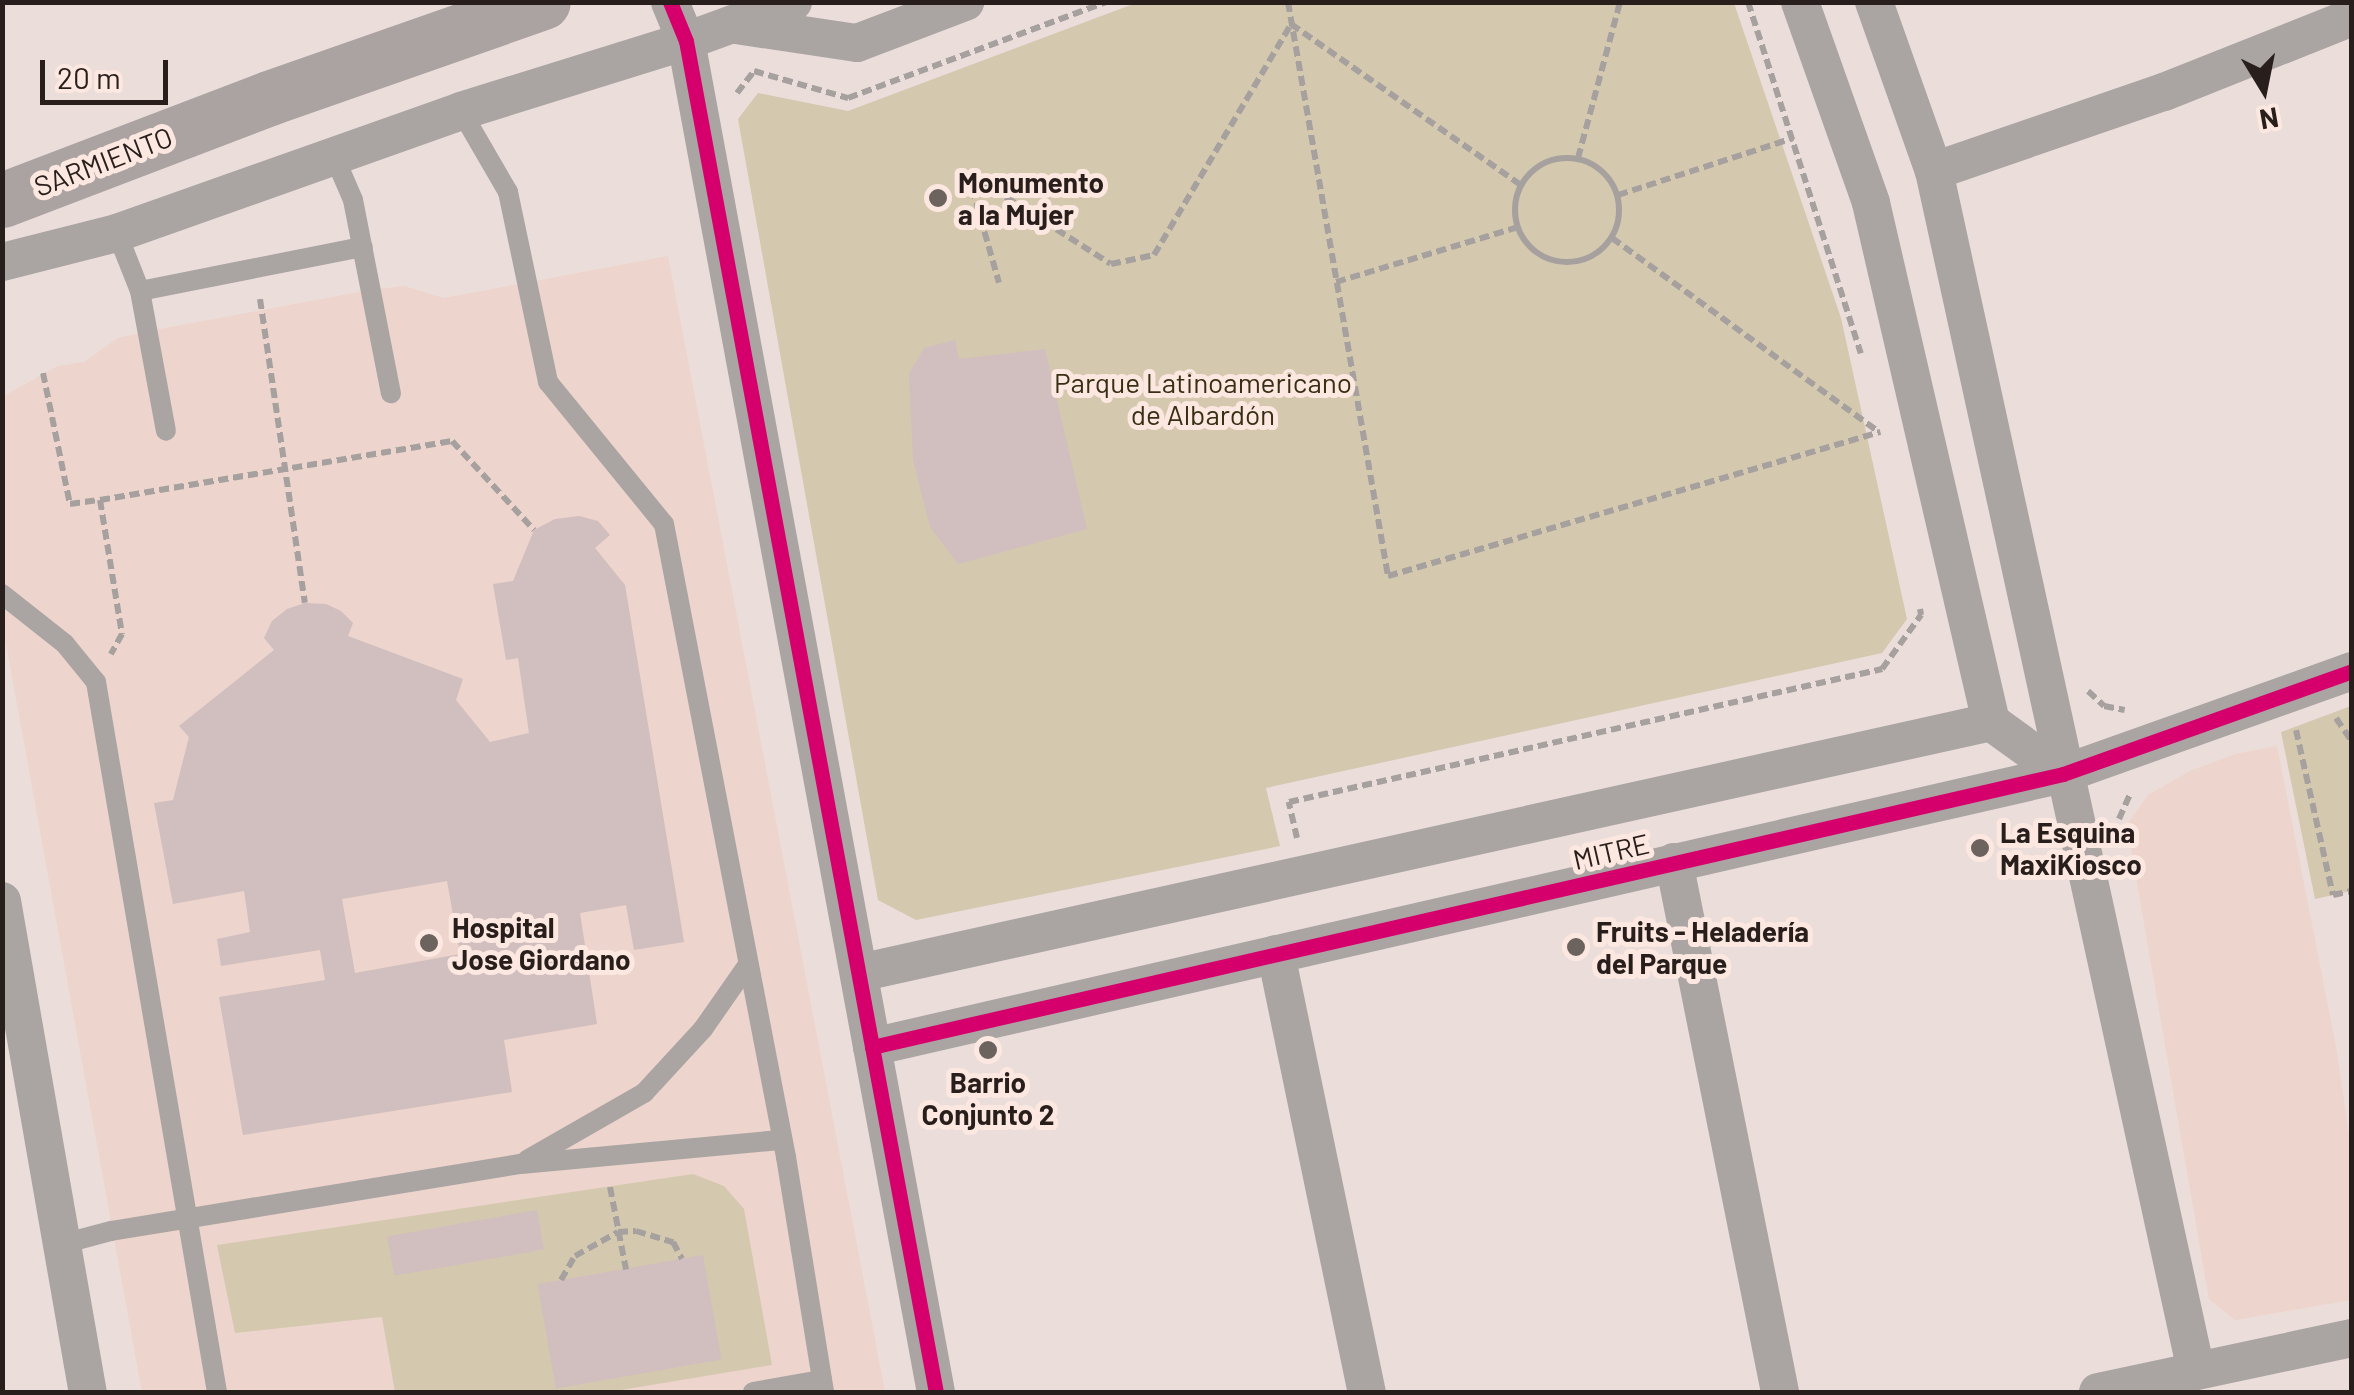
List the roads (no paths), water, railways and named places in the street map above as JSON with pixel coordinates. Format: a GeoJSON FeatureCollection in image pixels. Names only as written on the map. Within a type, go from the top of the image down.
{"type":"FeatureCollection","features":[{"type":"Feature","properties":{"kind":"main road","name":"SARMIENTO"},"geometry":{"type":"LineString","coordinates":[[2,200],[269,98],[543,2]]}},
{"type":"Feature","properties":{"kind":"street"},"geometry":{"type":"LineString","coordinates":[[670,2],[686,42],[936,1392]]}},
{"type":"Feature","properties":{"kind":"street"},"geometry":{"type":"LineString","coordinates":[[2,262],[117,233],[461,111],[686,42],[793,2]]}},
{"type":"Feature","properties":{"kind":"street"},"geometry":{"type":"LineString","coordinates":[[734,25],[857,42],[965,2]]}},
{"type":"Feature","properties":{"kind":"street"},"geometry":{"type":"LineString","coordinates":[[1800,2],[1871,204],[1992,722],[2063,774]]}},
{"type":"Feature","properties":{"kind":"street"},"geometry":{"type":"LineString","coordinates":[[1874,2],[1934,171],[2196,1371]]}},
{"type":"Feature","properties":{"kind":"street"},"geometry":{"type":"LineString","coordinates":[[1934,171],[2164,92],[2352,17]]}},
{"type":"Feature","properties":{"kind":"street","name":"MITRE"},"geometry":{"type":"LineString","coordinates":[[872,1046],[2063,774],[2352,671]]}},
{"type":"Feature","properties":{"kind":"street","name":"MITRE"},"geometry":{"type":"LineString","coordinates":[[859,974],[1992,722]]}},
{"type":"Feature","properties":{"kind":"street"},"geometry":{"type":"LineString","coordinates":[[1674,862],[1780,1392]]}},
{"type":"Feature","properties":{"kind":"street"},"geometry":{"type":"LineString","coordinates":[[2,901],[88,1392]]}},
{"type":"Feature","properties":{"kind":"street"},"geometry":{"type":"LineString","coordinates":[[1276,954],[1368,1392]]}},
{"type":"Feature","properties":{"kind":"street"},"geometry":{"type":"LineString","coordinates":[[2098,1392],[2352,1338]]}},
{"type":"Feature","properties":{"kind":"lane"},"geometry":{"type":"LineString","coordinates":[[461,111],[508,192],[548,382],[664,524],[823,1386],[754,1392]]}},
{"type":"Feature","properties":{"kind":"lane"},"geometry":{"type":"LineString","coordinates":[[334,156],[352,200],[391,393]]}},
{"type":"Feature","properties":{"kind":"lane"},"geometry":{"type":"LineString","coordinates":[[117,233],[140,291],[166,431]]}},
{"type":"Feature","properties":{"kind":"lane"},"geometry":{"type":"LineString","coordinates":[[140,291],[363,247]]}},
{"type":"Feature","properties":{"kind":"lane"},"geometry":{"type":"LineString","coordinates":[[2,594],[65,644],[96,682],[217,1392]]}},
{"type":"Feature","properties":{"kind":"lane"},"geometry":{"type":"LineString","coordinates":[[521,1164],[644,1093],[703,1029],[747,966]]}},
{"type":"Feature","properties":{"kind":"lane"},"geometry":{"type":"LineString","coordinates":[[62,1244],[186,1219],[521,1164],[780,1140]]}},
{"type":"Feature","properties":{"kind":"place","name":"Monumento a la Mujer"},"geometry":{"type":"Point","coordinates":[938,198]}},
{"type":"Feature","properties":{"kind":"place","name":"La Esquina MaxiKiosco"},"geometry":{"type":"Point","coordinates":[1980,848]}},
{"type":"Feature","properties":{"kind":"place","name":"Hospital Jose Giordano"},"geometry":{"type":"Point","coordinates":[429,943]}},
{"type":"Feature","properties":{"kind":"place","name":"Fruits - Heladería del Parque"},"geometry":{"type":"Point","coordinates":[1576,947]}},
{"type":"Feature","properties":{"kind":"place","name":"Barrio Conjunto 2"},"geometry":{"type":"Point","coordinates":[988,1050]}},
{"type":"Feature","properties":{"kind":"park label","name":"Parque Latinoamericano de Albardón"},"geometry":{"type":"Point","coordinates":[1203,398]}}]}
